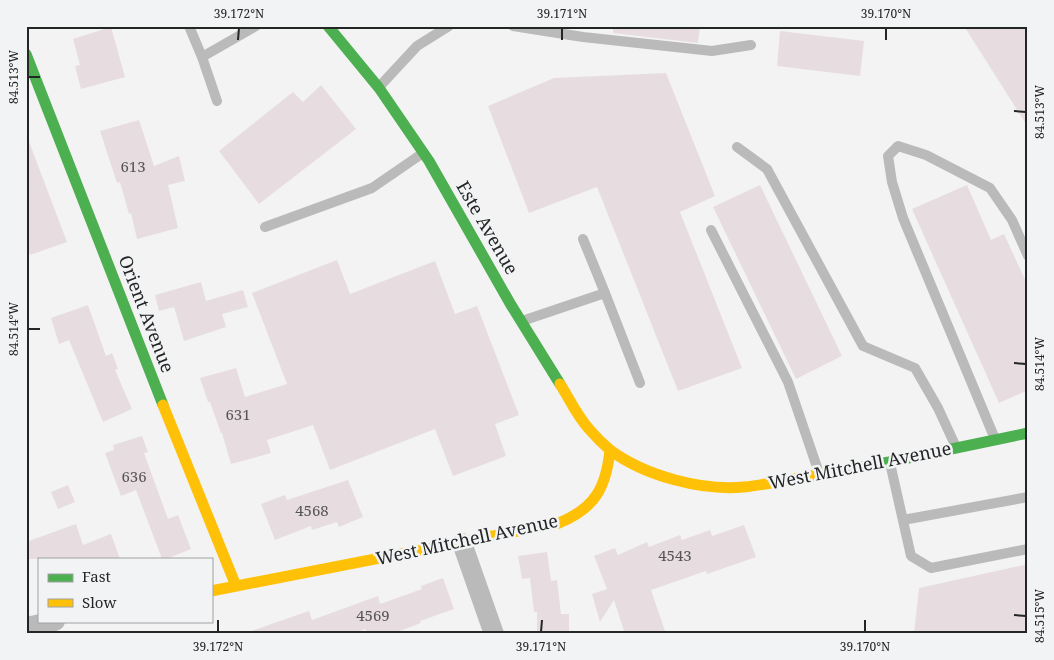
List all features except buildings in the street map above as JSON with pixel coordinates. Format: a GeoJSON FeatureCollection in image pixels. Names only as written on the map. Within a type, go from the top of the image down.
{"type":"FeatureCollection","features":[{"type":"Feature","properties":{"kind":"street","name":"Este Avenue"},"geometry":{"type":"LineString","coordinates":[[328,26],[340,34],[424,153],[522,321],[587,427],[610,450]]}},
{"type":"Feature","properties":{"kind":"street","name":"Orient Avenue"},"geometry":{"type":"LineString","coordinates":[[26,54],[158,393],[236,586]]}},
{"type":"Feature","properties":{"kind":"street","name":"West Mitchell Avenue"},"geometry":{"type":"LineString","coordinates":[[212,591],[559,523],[584,510],[592,503],[602,487],[609,469],[610,450],[633,464],[666,478],[692,484],[744,487],[889,462],[1028,433]]}},
{"type":"Feature","properties":{"kind":"street"},"geometry":{"type":"LineString","coordinates":[[462,543],[494,634]]}},
{"type":"Feature","properties":{"kind":"street"},"geometry":{"type":"LineString","coordinates":[[26,627],[50,622]]}},
{"type":"Feature","properties":{"kind":"lane"},"geometry":{"type":"LineString","coordinates":[[189,26],[217,101]]}},
{"type":"Feature","properties":{"kind":"lane"},"geometry":{"type":"LineString","coordinates":[[202,57],[256,26]]}},
{"type":"Feature","properties":{"kind":"lane"},"geometry":{"type":"LineString","coordinates":[[378,88],[417,46],[449,26]]}},
{"type":"Feature","properties":{"kind":"lane"},"geometry":{"type":"LineString","coordinates":[[513,26],[583,37],[712,51],[752,45]]}},
{"type":"Feature","properties":{"kind":"lane"},"geometry":{"type":"LineString","coordinates":[[737,146],[767,169],[863,346],[915,368],[938,408],[956,448]]}},
{"type":"Feature","properties":{"kind":"lane"},"geometry":{"type":"LineString","coordinates":[[995,440],[903,218],[892,182],[888,156],[898,146],[926,155],[990,188],[1012,220],[1028,256]]}},
{"type":"Feature","properties":{"kind":"lane"},"geometry":{"type":"LineString","coordinates":[[265,228],[372,188],[424,153]]}},
{"type":"Feature","properties":{"kind":"lane"},"geometry":{"type":"LineString","coordinates":[[711,230],[788,382],[819,474]]}},
{"type":"Feature","properties":{"kind":"lane"},"geometry":{"type":"LineString","coordinates":[[583,239],[640,383]]}},
{"type":"Feature","properties":{"kind":"lane"},"geometry":{"type":"LineString","coordinates":[[522,321],[605,293]]}},
{"type":"Feature","properties":{"kind":"lane"},"geometry":{"type":"LineString","coordinates":[[889,462],[911,556],[931,568],[1028,549]]}},
{"type":"Feature","properties":{"kind":"lane"},"geometry":{"type":"LineString","coordinates":[[903,520],[1028,497]]}},
{"type":"Feature","properties":{"kind":"traffic: fast"},"geometry":{"type":"LineString","coordinates":[[328,26],[379,88],[429,161],[511,305],[560,384]]}},
{"type":"Feature","properties":{"kind":"traffic: fast"},"geometry":{"type":"LineString","coordinates":[[26,54],[163,405]]}},
{"type":"Feature","properties":{"kind":"traffic: fast"},"geometry":{"type":"LineString","coordinates":[[827,473],[1028,433]]}},
{"type":"Feature","properties":{"kind":"traffic: slow"},"geometry":{"type":"LineString","coordinates":[[560,384],[591,432],[610,450],[640,467],[674,480],[710,487],[728,488],[754,486],[827,473]]}},
{"type":"Feature","properties":{"kind":"traffic: slow"},"geometry":{"type":"LineString","coordinates":[[163,405],[236,586]]}},
{"type":"Feature","properties":{"kind":"traffic: slow"},"geometry":{"type":"LineString","coordinates":[[212,591],[559,523],[582,511],[596,495],[602,486],[610,450]]}}]}
